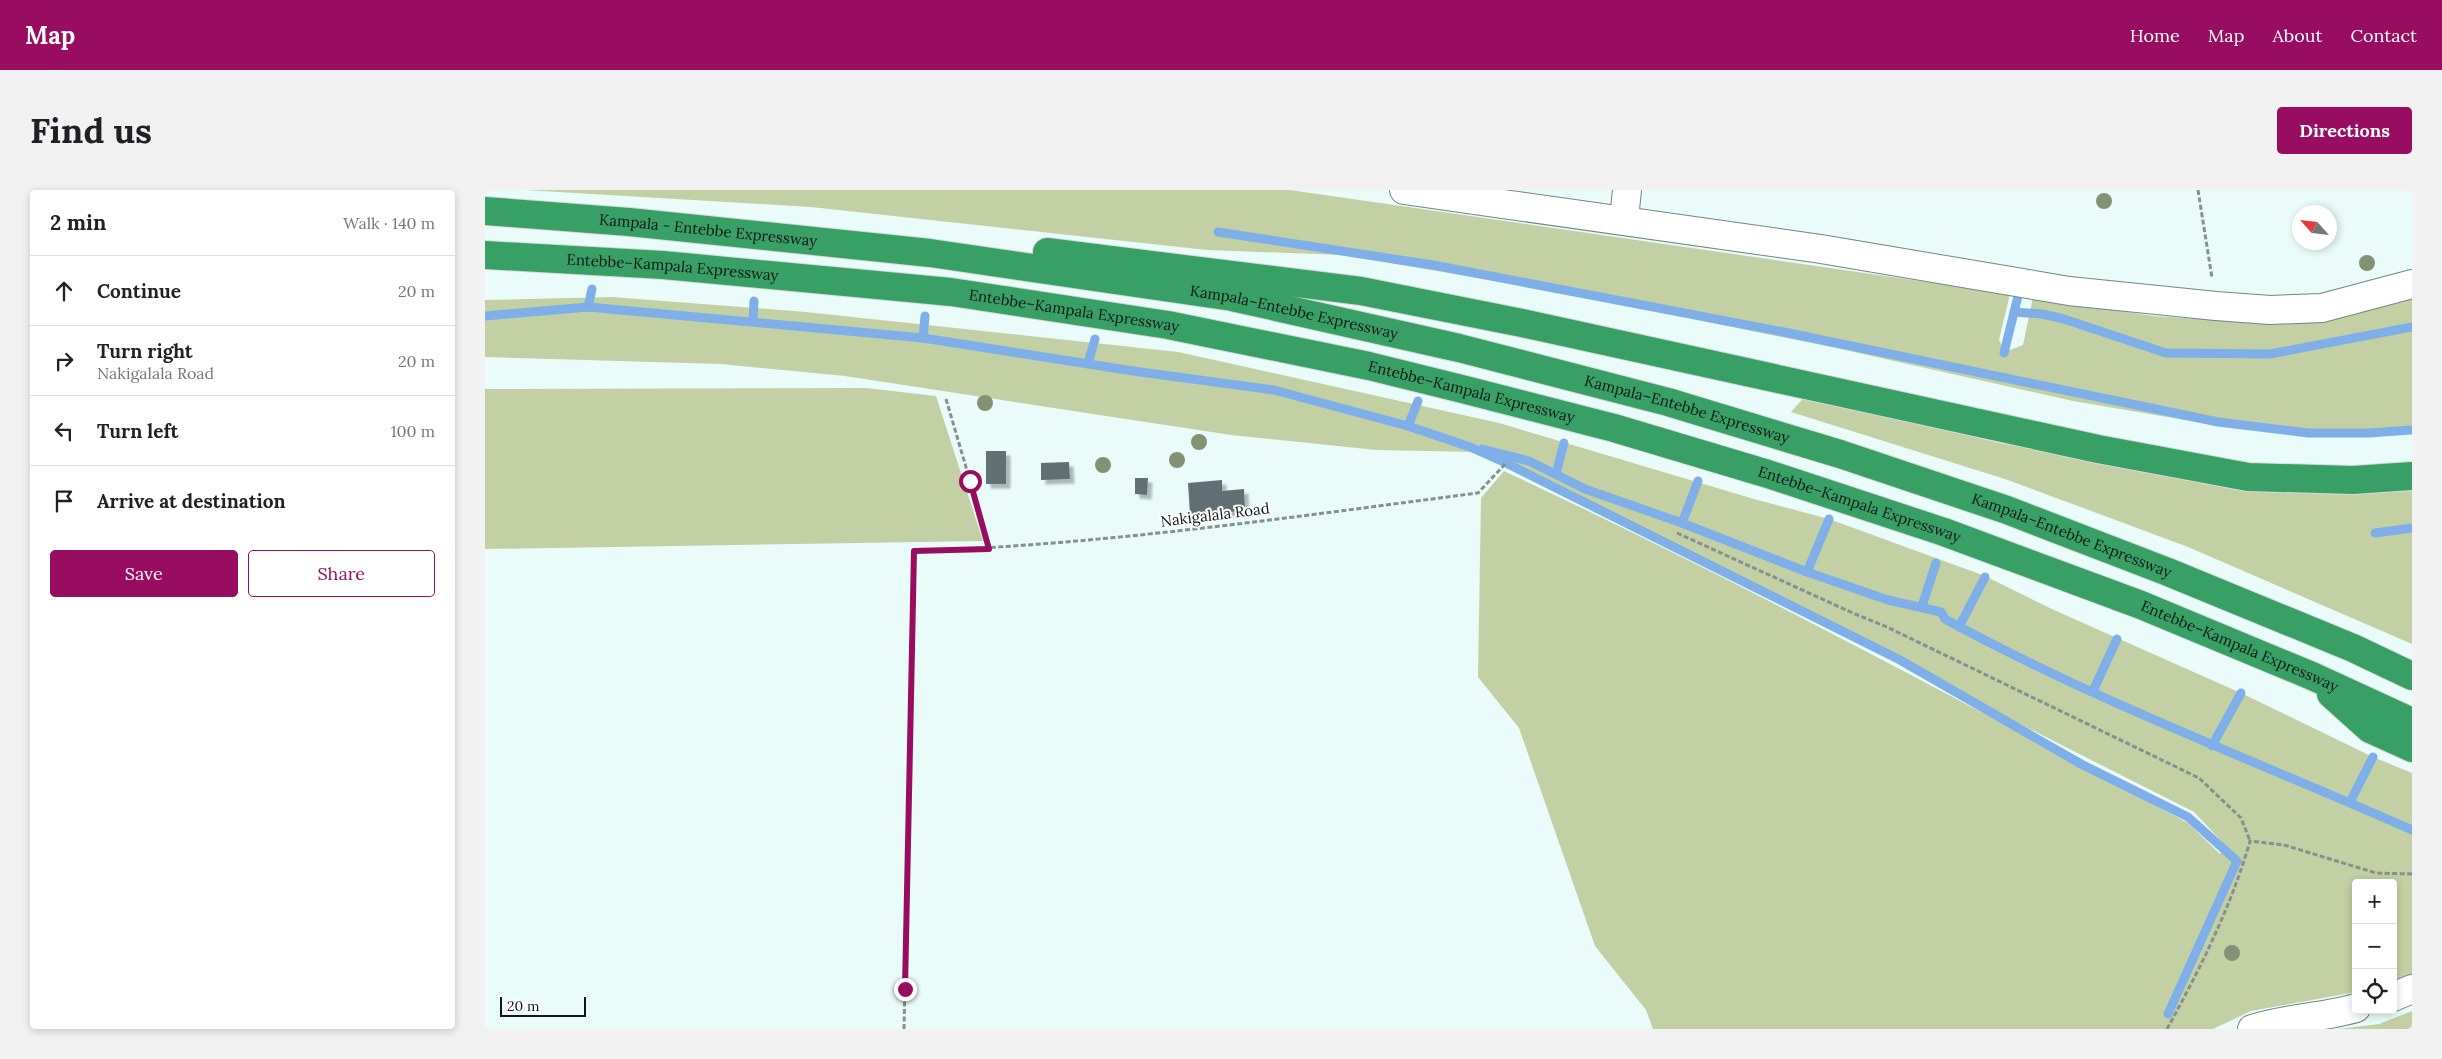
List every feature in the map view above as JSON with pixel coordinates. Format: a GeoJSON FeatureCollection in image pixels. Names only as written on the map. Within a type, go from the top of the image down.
{"type":"FeatureCollection","features":[{"type":"Feature","properties":{"kind":"highway","name":"Kampala - Entebbe Expressway"},"geometry":{"type":"LineString","coordinates":[[485,211],[629,222],[930,253]]}},
{"type":"Feature","properties":{"kind":"highway"},"geometry":{"type":"LineString","coordinates":[[930,253],[966,242],[1142,262],[1213,274],[1361,291],[1522,323],[2098,449],[2248,477],[2353,480],[2412,476]]}},
{"type":"Feature","properties":{"kind":"highway","name":"Kampala–Entebbe Expressway"},"geometry":{"type":"LineString","coordinates":[[930,253],[1232,297],[1459,348],[1668,402],[1841,454],[2007,510],[2353,648],[2412,676]]}},
{"type":"Feature","properties":{"kind":"highway","name":"Entebbe–Kampala Expressway"},"geometry":{"type":"LineString","coordinates":[[485,255],[663,264],[951,292],[1168,325],[1369,366],[1614,428],[1768,474],[1943,532],[2141,605],[2312,676],[2412,722]]}},
{"type":"Feature","properties":{"kind":"highway"},"geometry":{"type":"LineString","coordinates":[[2312,676],[2370,729],[2412,748]]}},
{"type":"Feature","properties":{"kind":"street"},"geometry":{"type":"LineString","coordinates":[[1404,190],[1624,219],[1821,249],[2069,292],[2216,306],[2270,310],[2322,308],[2412,284]]}},
{"type":"Feature","properties":{"kind":"street"},"geometry":{"type":"LineString","coordinates":[[1624,219],[1627,190]]}},
{"type":"Feature","properties":{"kind":"street"},"geometry":{"type":"LineString","coordinates":[[2397,996],[2412,989]]}},
{"type":"Feature","properties":{"kind":"street"},"geometry":{"type":"LineString","coordinates":[[2252,1029],[2274,1022],[2352,1009]]}},
{"type":"Feature","properties":{"kind":"path"},"geometry":{"type":"LineString","coordinates":[[2198,190],[2216,306]]}},
{"type":"Feature","properties":{"kind":"path"},"geometry":{"type":"LineString","coordinates":[[946,398],[989,549]]}},
{"type":"Feature","properties":{"kind":"path","name":"Nakigalala Road"},"geometry":{"type":"LineString","coordinates":[[904,1029],[914,551],[989,549],[1120,538],[1478,493],[1506,463]]}},
{"type":"Feature","properties":{"kind":"path"},"geometry":{"type":"LineString","coordinates":[[1677,533],[1887,627],[2199,778],[2241,818],[2250,841],[2241,873],[2198,974],[2167,1029]]}},
{"type":"Feature","properties":{"kind":"path"},"geometry":{"type":"LineString","coordinates":[[2250,841],[2284,846],[2376,873],[2412,874]]}},
{"type":"Feature","properties":{"kind":"green space"},"geometry":{"type":"Polygon","coordinates":[[[525,190],[1290,190],[2010,294],[1999,340],[2005,352],[2023,345],[2033,297],[2153,316],[2278,324],[2316,320],[2381,307],[2412,296],[2412,433],[2371,436],[2295,435],[2220,426],[2073,401],[1836,348],[1565,293],[1343,255],[1207,250],[811,207],[525,190]]]}},
{"type":"Feature","properties":{"kind":"green space"},"geometry":{"type":"Polygon","coordinates":[[[612,297],[806,312],[1178,352],[1499,423],[1754,499],[1829,519],[1985,576],[2054,610],[2241,693],[2373,757],[2412,773],[2412,977],[2397,984],[2397,879],[2352,879],[2352,993],[2251,1011],[2213,1029],[1653,1029],[1646,1010],[1595,946],[1519,728],[1478,677],[1481,498],[1504,471],[1763,598],[2019,732],[2188,823],[2220,854],[2225,845],[2194,812],[1597,510],[1476,452],[1376,450],[1231,435],[845,376],[721,364],[485,357],[485,300],[612,297]]]}},
{"type":"Feature","properties":{"kind":"green space"},"geometry":{"type":"Polygon","coordinates":[[[866,388],[936,396],[983,541],[485,549],[485,389],[866,388]]]}},
{"type":"Feature","properties":{"kind":"green space"},"geometry":{"type":"Polygon","coordinates":[[[1807,394],[1999,443],[2130,464],[2412,486],[2412,644],[2188,547],[2008,480],[1791,412],[1807,394]]]}},
{"type":"Feature","properties":{"kind":"green space"},"geometry":{"type":"Polygon","coordinates":[[[2412,1011],[2412,1029],[2338,1029],[2379,1024],[2412,1011]]]}},
{"type":"Feature","properties":{"kind":"building"},"geometry":{"type":"Polygon","coordinates":[[[986,451],[1006,451],[1006,484],[986,484],[986,451]]]}},
{"type":"Feature","properties":{"kind":"building"},"geometry":{"type":"Polygon","coordinates":[[[1069,462],[1070,479],[1041,480],[1041,463],[1069,462]]]}},
{"type":"Feature","properties":{"kind":"building"},"geometry":{"type":"Polygon","coordinates":[[[1135,478],[1148,478],[1147,495],[1135,494],[1135,478]]]}},
{"type":"Feature","properties":{"kind":"building"},"geometry":{"type":"Polygon","coordinates":[[[1222,480],[1222,491],[1244,489],[1245,511],[1190,514],[1188,483],[1222,480]]]}},
{"type":"Feature","properties":{"kind":"waterway"},"geometry":{"type":"LineString","coordinates":[[1218,232],[1433,265],[1784,332],[2218,422],[2308,433],[2369,433],[2412,430]]}},
{"type":"Feature","properties":{"kind":"waterway"},"geometry":{"type":"LineString","coordinates":[[588,307],[592,289]]}},
{"type":"Feature","properties":{"kind":"waterway"},"geometry":{"type":"LineString","coordinates":[[2004,353],[2018,296]]}},
{"type":"Feature","properties":{"kind":"waterway"},"geometry":{"type":"LineString","coordinates":[[753,321],[754,301]]}},
{"type":"Feature","properties":{"kind":"waterway"},"geometry":{"type":"LineString","coordinates":[[485,316],[588,307],[923,338],[1133,371],[1274,390],[1408,426],[1470,447],[1506,463],[1900,660],[2081,764],[2188,817],[2237,861],[2168,1014]]}},
{"type":"Feature","properties":{"kind":"waterway"},"geometry":{"type":"LineString","coordinates":[[2014,312],[2042,314],[2064,319],[2166,353],[2270,354],[2412,327]]}},
{"type":"Feature","properties":{"kind":"waterway"},"geometry":{"type":"LineString","coordinates":[[923,338],[925,316]]}},
{"type":"Feature","properties":{"kind":"waterway"},"geometry":{"type":"LineString","coordinates":[[1088,363],[1095,339]]}},
{"type":"Feature","properties":{"kind":"waterway"},"geometry":{"type":"LineString","coordinates":[[1408,426],[1418,401]]}},
{"type":"Feature","properties":{"kind":"waterway"},"geometry":{"type":"LineString","coordinates":[[1556,474],[1564,443]]}},
{"type":"Feature","properties":{"kind":"waterway"},"geometry":{"type":"LineString","coordinates":[[1482,449],[1529,461],[1585,489],[1682,523],[1807,572],[1888,600],[1941,612],[1945,619],[2059,677],[2412,830]]}},
{"type":"Feature","properties":{"kind":"waterway"},"geometry":{"type":"LineString","coordinates":[[1682,523],[1698,481]]}},
{"type":"Feature","properties":{"kind":"waterway"},"geometry":{"type":"LineString","coordinates":[[1807,572],[1829,519]]}},
{"type":"Feature","properties":{"kind":"waterway"},"geometry":{"type":"LineString","coordinates":[[2375,533],[2412,528]]}},
{"type":"Feature","properties":{"kind":"waterway"},"geometry":{"type":"LineString","coordinates":[[1922,606],[1936,563]]}},
{"type":"Feature","properties":{"kind":"waterway"},"geometry":{"type":"LineString","coordinates":[[1959,627],[1985,577]]}},
{"type":"Feature","properties":{"kind":"waterway"},"geometry":{"type":"LineString","coordinates":[[2093,691],[2117,639]]}},
{"type":"Feature","properties":{"kind":"waterway"},"geometry":{"type":"LineString","coordinates":[[2212,746],[2241,693]]}},
{"type":"Feature","properties":{"kind":"waterway"},"geometry":{"type":"LineString","coordinates":[[2350,802],[2373,757]]}},
{"type":"Feature","properties":{"kind":"route"},"geometry":{"type":"LineString","coordinates":[[905,989],[914,551],[989,549],[970,481]]}}]}
